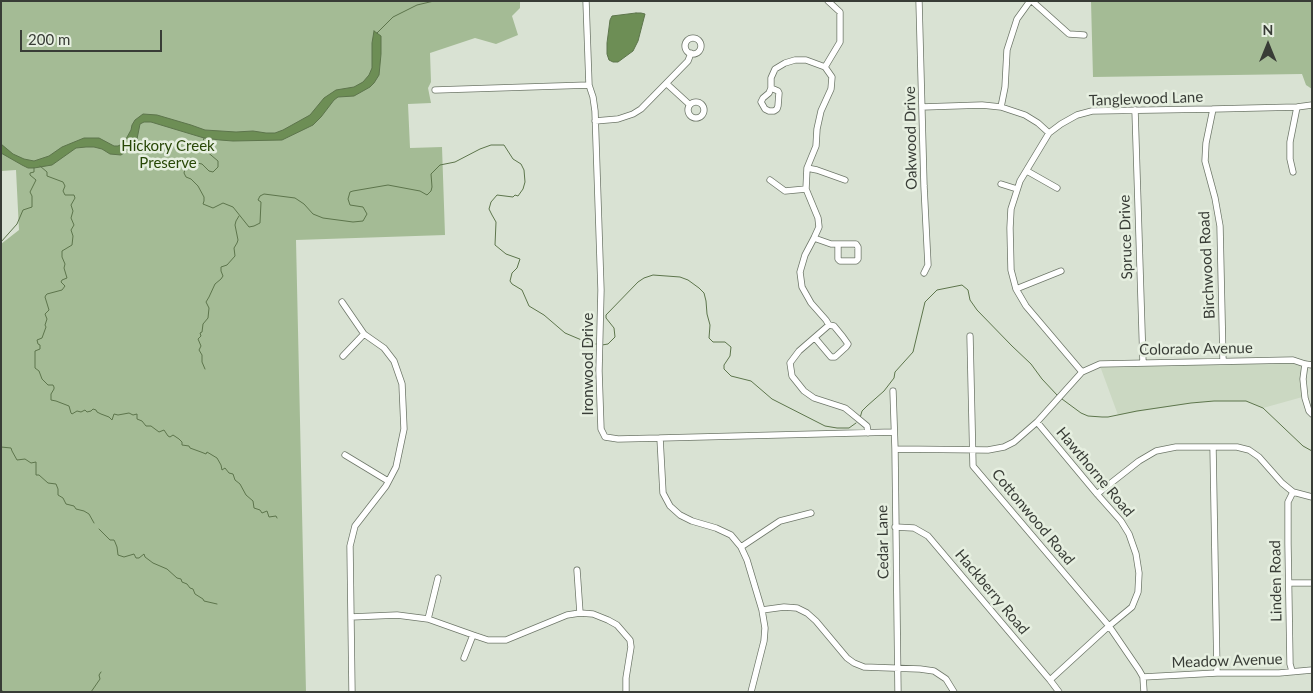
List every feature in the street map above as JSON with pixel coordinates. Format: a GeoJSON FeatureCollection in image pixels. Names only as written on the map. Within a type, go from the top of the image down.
{"type":"FeatureCollection","features":[{"type":"Feature","properties":{"kind":"street","name":"Ironwood Drive"},"geometry":{"type":"LineString","coordinates":[[586,1],[590,85],[595,121],[601,290],[599,371],[601,429],[605,437],[618,439],[894,432]]}},
{"type":"Feature","properties":{"kind":"street"},"geometry":{"type":"LineString","coordinates":[[825,67],[840,42],[840,12],[837,4],[828,1]]}},
{"type":"Feature","properties":{"kind":"street","name":"Oakwood Drive"},"geometry":{"type":"LineString","coordinates":[[919,1],[928,265],[924,273]]}},
{"type":"Feature","properties":{"kind":"street"},"geometry":{"type":"LineString","coordinates":[[1001,107],[1007,50],[1017,19],[1031,1],[1069,34],[1084,35]]}},
{"type":"Feature","properties":{"kind":"street"},"geometry":{"type":"LineString","coordinates":[[595,121],[618,119],[641,109],[688,61],[691,53]]}},
{"type":"Feature","properties":{"kind":"street"},"geometry":{"type":"LineString","coordinates":[[771,88],[771,78],[775,69],[784,63],[795,60],[806,60],[825,67],[832,77],[832,89],[821,111],[816,146],[807,168],[806,190],[818,218],[819,227],[805,255],[800,272],[802,287],[811,303],[829,325],[834,326],[844,337],[848,344],[835,356],[831,357],[815,338]]}},
{"type":"Feature","properties":{"kind":"street"},"geometry":{"type":"LineString","coordinates":[[667,84],[690,105]]}},
{"type":"Feature","properties":{"kind":"street"},"geometry":{"type":"LineString","coordinates":[[435,90],[590,85]]}},
{"type":"Feature","properties":{"kind":"street"},"geometry":{"type":"LineString","coordinates":[[922,107],[982,105],[1001,107],[1026,115],[1049,133]]}},
{"type":"Feature","properties":{"kind":"street","name":"Tanglewood Lane"},"geometry":{"type":"LineString","coordinates":[[1082,372],[1026,306],[1016,289],[1010,265],[1010,228],[1017,189],[1049,133],[1077,115],[1092,111],[1297,107],[1312,105]]}},
{"type":"Feature","properties":{"kind":"street"},"geometry":{"type":"LineString","coordinates":[[1293,172],[1290,159],[1290,142],[1297,107]]}},
{"type":"Feature","properties":{"kind":"street","name":"Birchwood Road"},"geometry":{"type":"LineString","coordinates":[[1213,109],[1206,143],[1205,161],[1220,226],[1223,361]]}},
{"type":"Feature","properties":{"kind":"street","name":"Spruce Drive"},"geometry":{"type":"LineString","coordinates":[[1135,110],[1143,363]]}},
{"type":"Feature","properties":{"kind":"street"},"geometry":{"type":"LineString","coordinates":[[807,168],[845,180]]}},
{"type":"Feature","properties":{"kind":"street"},"geometry":{"type":"LineString","coordinates":[[1027,171],[1057,188]]}},
{"type":"Feature","properties":{"kind":"street"},"geometry":{"type":"LineString","coordinates":[[770,180],[785,191],[806,190]]}},
{"type":"Feature","properties":{"kind":"street"},"geometry":{"type":"LineString","coordinates":[[1001,184],[1017,189]]}},
{"type":"Feature","properties":{"kind":"street"},"geometry":{"type":"LineString","coordinates":[[814,238],[826,243],[838,244]]}},
{"type":"Feature","properties":{"kind":"street"},"geometry":{"type":"LineString","coordinates":[[1016,289],[1061,271]]}},
{"type":"Feature","properties":{"kind":"street"},"geometry":{"type":"LineString","coordinates":[[342,302],[364,334],[384,348],[394,361],[402,384],[404,430],[396,467],[355,526],[350,546],[352,692]]}},
{"type":"Feature","properties":{"kind":"street"},"geometry":{"type":"LineString","coordinates":[[829,325],[799,351],[790,363],[792,376],[804,391],[814,398],[845,408],[867,426],[868,433]]}},
{"type":"Feature","properties":{"kind":"street"},"geometry":{"type":"LineString","coordinates":[[343,356],[364,334]]}},
{"type":"Feature","properties":{"kind":"street","name":"Cottonwood Road"},"geometry":{"type":"LineString","coordinates":[[970,336],[973,466],[1108,626],[1143,677]]}},
{"type":"Feature","properties":{"kind":"street","name":"Colorado Avenue"},"geometry":{"type":"LineString","coordinates":[[1082,372],[1100,364],[1293,360],[1312,365]]}},
{"type":"Feature","properties":{"kind":"street"},"geometry":{"type":"LineString","coordinates":[[1305,364],[1303,379],[1305,398],[1309,411],[1312,414]]}},
{"type":"Feature","properties":{"kind":"street"},"geometry":{"type":"LineString","coordinates":[[894,449],[988,450],[1004,447],[1014,442],[1037,422],[1082,372]]}},
{"type":"Feature","properties":{"kind":"street","name":"Cedar Lane"},"geometry":{"type":"LineString","coordinates":[[893,391],[898,692]]}},
{"type":"Feature","properties":{"kind":"street","name":"Hawthorne Road"},"geometry":{"type":"LineString","coordinates":[[1037,422],[1121,521],[1129,534],[1136,554],[1138,573],[1138,592],[1132,607],[1108,626],[1050,680]]}},
{"type":"Feature","properties":{"kind":"street"},"geometry":{"type":"LineString","coordinates":[[660,438],[663,493],[670,506],[680,515],[692,521],[716,528],[731,535],[741,547],[747,560],[762,610],[765,628],[764,641],[751,692]]}},
{"type":"Feature","properties":{"kind":"street"},"geometry":{"type":"LineString","coordinates":[[1097,494],[1138,461],[1156,451],[1176,447],[1237,447],[1249,450],[1259,458],[1293,492],[1312,497]]}},
{"type":"Feature","properties":{"kind":"street"},"geometry":{"type":"LineString","coordinates":[[1213,447],[1217,673]]}},
{"type":"Feature","properties":{"kind":"street"},"geometry":{"type":"LineString","coordinates":[[345,454],[388,481]]}},
{"type":"Feature","properties":{"kind":"street","name":"Linden Road"},"geometry":{"type":"LineString","coordinates":[[1292,671],[1290,664],[1288,502],[1293,492]]}},
{"type":"Feature","properties":{"kind":"street"},"geometry":{"type":"LineString","coordinates":[[741,547],[780,521],[811,514]]}},
{"type":"Feature","properties":{"kind":"street","name":"Hackberry Road"},"geometry":{"type":"LineString","coordinates":[[895,527],[914,528],[928,536],[1050,680],[1058,692]]}},
{"type":"Feature","properties":{"kind":"street"},"geometry":{"type":"LineString","coordinates":[[577,570],[580,613]]}},
{"type":"Feature","properties":{"kind":"street"},"geometry":{"type":"LineString","coordinates":[[428,620],[438,578]]}},
{"type":"Feature","properties":{"kind":"street"},"geometry":{"type":"LineString","coordinates":[[1289,583],[1312,583]]}},
{"type":"Feature","properties":{"kind":"street"},"geometry":{"type":"LineString","coordinates":[[762,610],[784,607],[797,608],[807,613],[816,621],[847,658],[854,663],[864,667],[934,671],[946,679],[954,692]]}},
{"type":"Feature","properties":{"kind":"street"},"geometry":{"type":"LineString","coordinates":[[351,617],[397,615],[428,620],[488,640],[506,640],[560,618],[580,613],[593,614],[617,625],[630,640],[631,647],[626,678],[626,692]]}},
{"type":"Feature","properties":{"kind":"street"},"geometry":{"type":"LineString","coordinates":[[464,658],[473,636]]}},
{"type":"Feature","properties":{"kind":"street","name":"Meadow Avenue"},"geometry":{"type":"LineString","coordinates":[[1143,677],[1217,673],[1279,673],[1312,670]]}},
{"type":"Feature","properties":{"kind":"street"},"geometry":{"type":"LineString","coordinates":[[1143,677],[1144,692]]}},
{"type":"Feature","properties":{"kind":"shaded area"},"geometry":{"type":"Polygon","coordinates":[[[636,13],[645,14],[638,41],[633,51],[618,62],[609,60],[607,43],[612,16],[636,13]]]}},
{"type":"Feature","properties":{"kind":"shaded area"},"geometry":{"type":"Polygon","coordinates":[[[374,31],[381,36],[381,54],[379,75],[374,83],[354,96],[338,97],[313,125],[282,140],[233,141],[204,138],[151,122],[144,122],[140,124],[137,139],[131,148],[121,155],[110,154],[94,147],[76,148],[52,165],[28,168],[1,153],[1,144],[13,154],[34,161],[49,156],[62,147],[84,138],[99,138],[114,146],[118,146],[126,139],[135,120],[143,114],[157,115],[205,130],[275,133],[310,115],[324,98],[336,90],[354,87],[363,82],[372,68],[374,31]]]}},
{"type":"Feature","properties":{"kind":"shaded area"},"geometry":{"type":"Polygon","coordinates":[[[1293,361],[1306,366],[1306,396],[1263,408],[1246,401],[1214,401],[1118,415],[1100,366],[1293,361]]]}},
{"type":"Feature","properties":{"kind":"green space","name":"Hickory Creek Preserve"},"geometry":{"type":"Polygon","coordinates":[[[1,1],[520,1],[520,8],[512,16],[518,35],[496,44],[475,38],[430,53],[431,82],[428,88],[431,103],[408,104],[410,148],[442,147],[445,235],[296,240],[306,692],[1,692],[1,244],[19,230],[16,170],[1,171],[1,1]]]}},
{"type":"Feature","properties":{"kind":"green space"},"geometry":{"type":"Polygon","coordinates":[[[1091,1],[1312,1],[1312,89],[1306,85],[1302,74],[1093,77],[1091,1]]]}},
{"type":"Feature","properties":{"kind":"waterway"},"geometry":{"type":"LineString","coordinates":[[377,33],[393,17],[417,5],[434,1]]}},
{"type":"Feature","properties":{"kind":"waterway"},"geometry":{"type":"LineString","coordinates":[[204,138],[202,145],[218,161],[218,167],[213,172],[209,171],[202,164],[193,163],[185,169],[186,177],[198,186],[204,197],[203,204],[213,208],[223,203],[233,207],[249,227],[260,223],[261,202],[258,200],[264,194],[295,198],[313,214],[323,218],[353,222],[363,221],[367,214],[363,207],[350,205],[348,199],[350,192],[388,185],[420,191],[427,195],[432,187],[431,174],[440,165],[455,162],[491,145],[504,145],[513,159],[521,164],[524,170],[525,182],[518,196],[497,195],[491,202],[489,209],[496,222],[495,245],[506,254],[520,259],[510,281],[522,290],[529,306],[544,315],[565,333],[591,344],[598,344]]}},
{"type":"Feature","properties":{"kind":"waterway"},"geometry":{"type":"LineString","coordinates":[[40,166],[47,172],[47,176],[63,182],[65,195],[74,195],[75,198],[71,205],[73,211],[71,218],[74,225],[71,230],[73,236],[72,245],[62,251],[67,278],[61,282],[65,286],[62,290],[47,294],[45,297],[49,310],[45,314],[47,319],[46,327],[42,338],[37,340],[40,349],[35,351],[35,368],[39,371],[42,379],[48,385],[53,385],[54,387],[51,400],[69,406],[72,414],[77,411],[85,410],[87,412],[93,409],[112,420],[114,414],[137,414],[137,419],[146,426],[151,426],[159,432],[164,430],[168,436],[173,435],[179,439],[182,445],[189,446],[206,454],[207,452],[217,458],[222,470],[225,468],[229,473],[233,474],[246,495],[253,501],[254,508],[262,513],[267,511],[269,517],[276,516],[277,518]]}},
{"type":"Feature","properties":{"kind":"waterway"},"geometry":{"type":"LineString","coordinates":[[1,242],[17,224],[23,210],[32,207],[30,192],[36,180],[30,173],[34,172],[34,168]]}},
{"type":"Feature","properties":{"kind":"waterway"},"geometry":{"type":"LineString","coordinates":[[205,369],[199,350],[201,346],[198,339],[201,336],[203,324],[208,318],[209,308],[206,302],[215,284],[223,276],[221,267],[227,265],[235,256],[234,248],[238,240],[235,225],[239,216]]}},
{"type":"Feature","properties":{"kind":"waterway"},"geometry":{"type":"LineString","coordinates":[[602,345],[608,344],[615,337],[614,328],[606,318],[606,315],[638,282],[653,275],[680,277],[688,280],[704,293],[710,325],[709,338],[713,342],[725,342],[731,347],[730,356],[724,365],[724,369],[731,376],[751,381],[772,399],[825,426],[849,428],[856,423]]}},
{"type":"Feature","properties":{"kind":"waterway"},"geometry":{"type":"LineString","coordinates":[[860,418],[862,411],[884,391],[894,378],[895,372],[913,352],[925,302],[937,290],[962,285],[968,290],[970,300],[977,310],[1031,364],[1057,395]]}},
{"type":"Feature","properties":{"kind":"waterway"},"geometry":{"type":"LineString","coordinates":[[1062,399],[1081,413],[1088,416],[1102,417],[1191,403],[1246,401],[1263,408],[1303,446],[1312,451]]}},
{"type":"Feature","properties":{"kind":"waterway"},"geometry":{"type":"LineString","coordinates":[[1,447],[11,448],[17,460],[25,459],[31,463],[36,462],[36,475],[39,475],[48,483],[56,484],[58,495],[63,498],[66,504],[89,514],[94,523]]}},
{"type":"Feature","properties":{"kind":"waterway"},"geometry":{"type":"LineString","coordinates":[[99,529],[110,540],[114,540],[118,555],[124,557],[134,554],[136,558],[139,558],[144,554],[153,563],[167,569],[177,578],[181,579],[204,601],[217,604]]}},
{"type":"Feature","properties":{"kind":"waterway"},"geometry":{"type":"LineString","coordinates":[[91,692],[100,679],[99,675],[101,672]]}}]}
